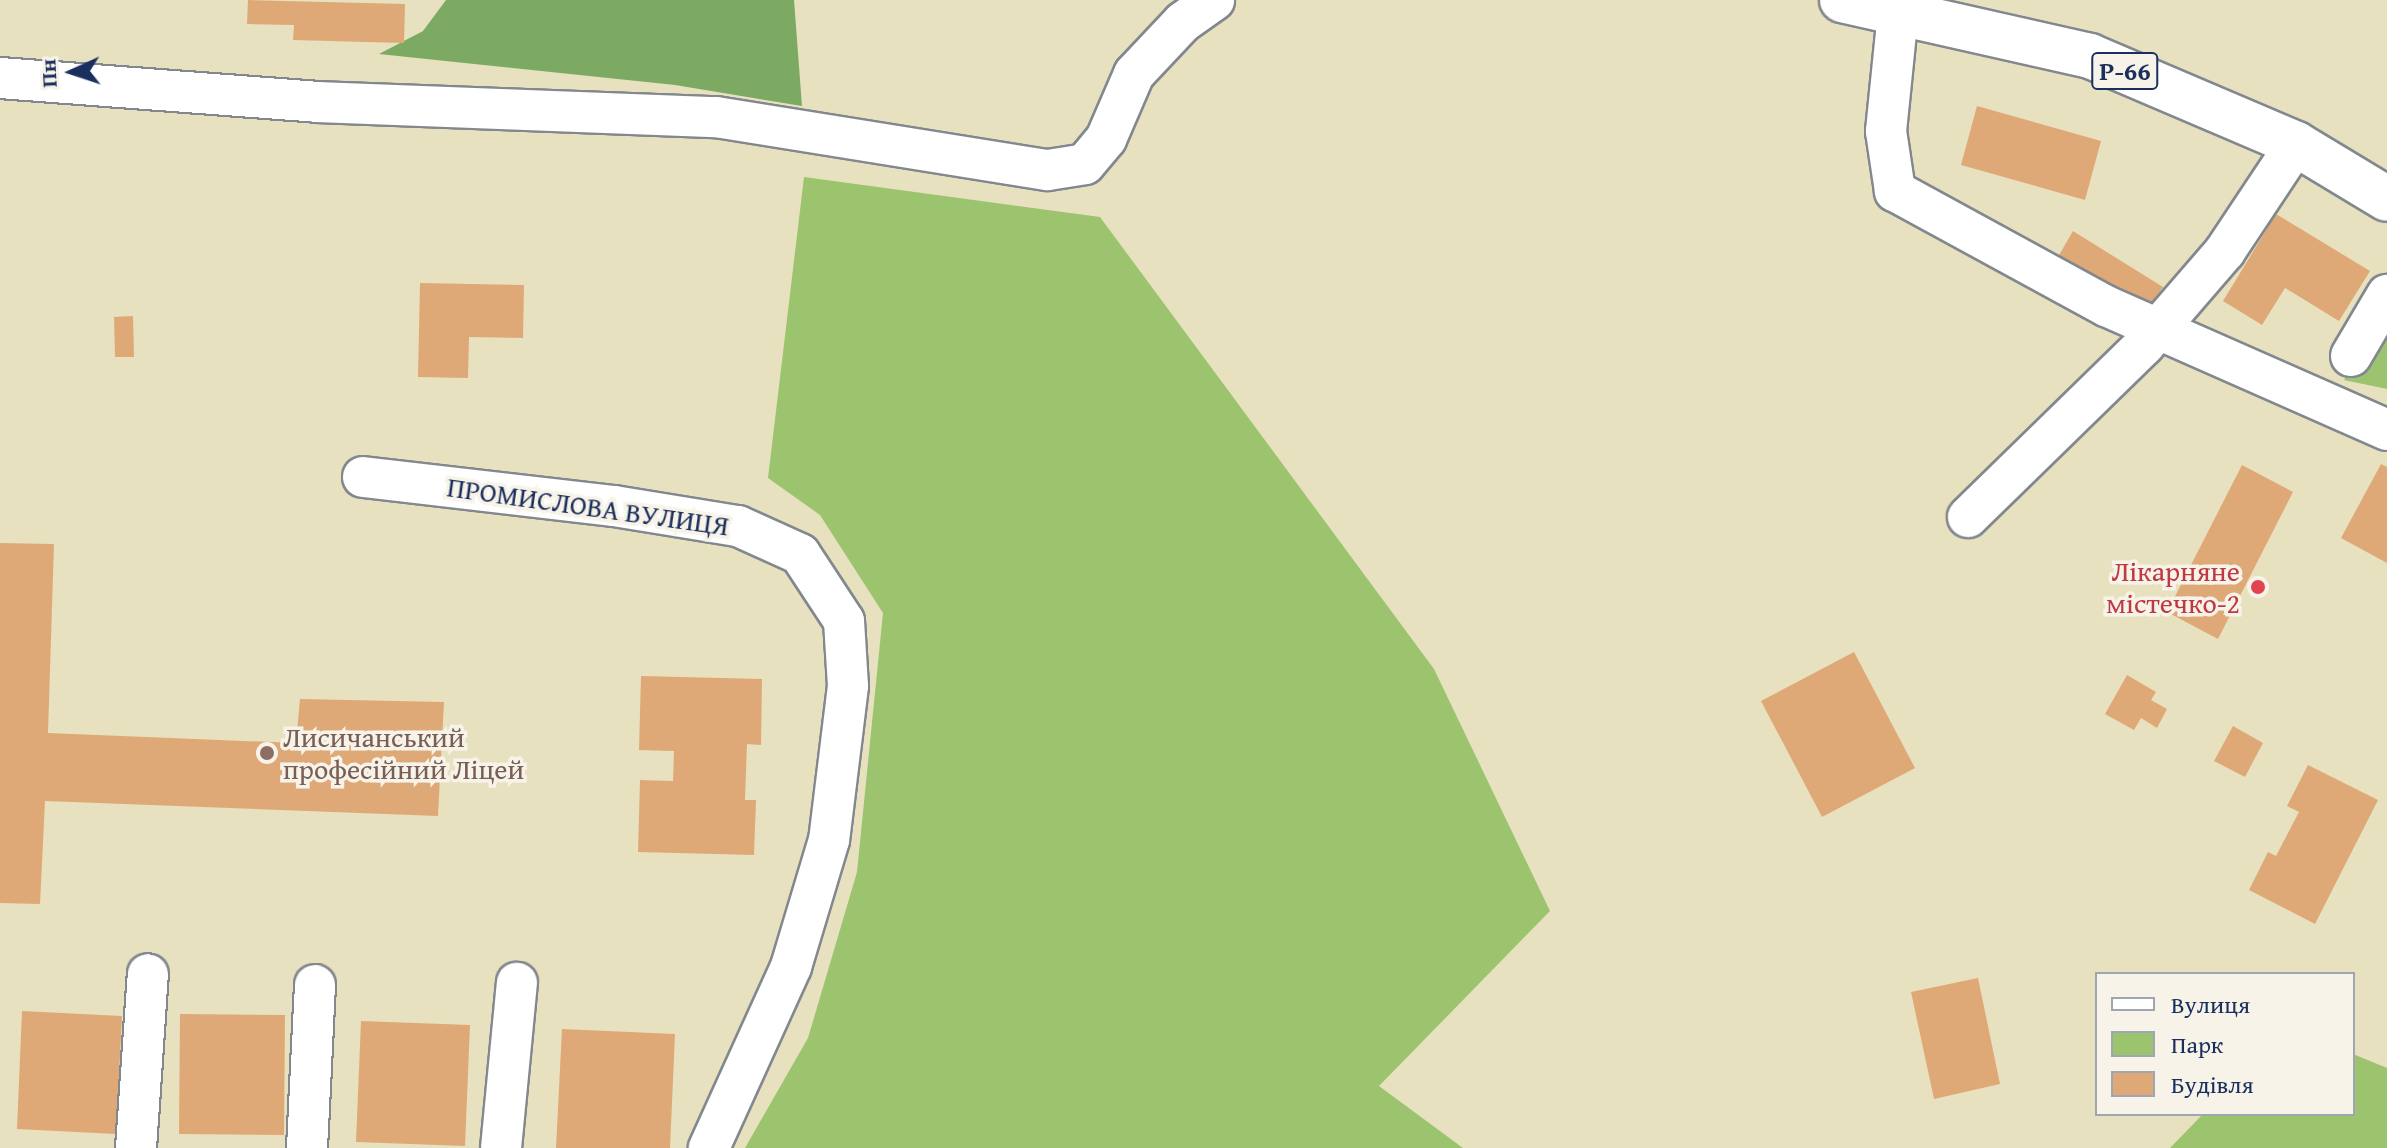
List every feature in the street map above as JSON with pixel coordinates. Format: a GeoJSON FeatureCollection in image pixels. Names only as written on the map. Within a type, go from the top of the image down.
{"type":"FeatureCollection","features":[{"type":"Feature","properties":{"kind":"main road","name":"Р-66"},"geometry":{"type":"LineString","coordinates":[[1842,0],[2090,56],[2296,144],[2387,199]]}},
{"type":"Feature","properties":{"kind":"street"},"geometry":{"type":"LineString","coordinates":[[0,78],[317,102],[716,117],[1048,170],[1085,164],[1106,139],[1134,74],[1183,22],[1214,0]]}},
{"type":"Feature","properties":{"kind":"street"},"geometry":{"type":"LineString","coordinates":[[1898,13],[1886,131],[1895,191],[2106,306],[2387,430]]}},
{"type":"Feature","properties":{"kind":"street"},"geometry":{"type":"LineString","coordinates":[[1968,517],[2144,345],[2225,251],[2296,144]]}},
{"type":"Feature","properties":{"kind":"street"},"geometry":{"type":"LineString","coordinates":[[2351,356],[2387,295]]}},
{"type":"Feature","properties":{"kind":"street","name":"ПРОМИСЛОВА ВУЛИЦЯ"},"geometry":{"type":"LineString","coordinates":[[363,477],[614,506],[738,526],[800,554],[844,621],[848,686],[829,840],[791,967],[709,1148]]}},
{"type":"Feature","properties":{"kind":"street"},"geometry":{"type":"LineString","coordinates":[[136,1148],[148,974]]}},
{"type":"Feature","properties":{"kind":"street"},"geometry":{"type":"LineString","coordinates":[[501,1148],[517,983]]}},
{"type":"Feature","properties":{"kind":"street"},"geometry":{"type":"LineString","coordinates":[[307,1148],[315,985]]}},
{"type":"Feature","properties":{"kind":"green space"},"geometry":{"type":"Polygon","coordinates":[[[446,0],[794,0],[802,106],[675,85],[379,54],[423,31],[446,0]]]}},
{"type":"Feature","properties":{"kind":"green space"},"geometry":{"type":"Polygon","coordinates":[[[804,177],[1100,217],[1434,669],[1550,911],[1379,1086],[1463,1148],[745,1148],[808,1038],[857,872],[883,613],[820,515],[768,478],[804,177]]]}},
{"type":"Feature","properties":{"kind":"green space"},"geometry":{"type":"Polygon","coordinates":[[[2387,312],[2387,389],[2344,380],[2387,312]]]}},
{"type":"Feature","properties":{"kind":"green space"},"geometry":{"type":"Polygon","coordinates":[[[2355,1055],[2387,1068],[2387,1148],[2170,1148],[2201,1116],[2355,1116],[2355,1055]]]}},
{"type":"Feature","properties":{"kind":"building"},"geometry":{"type":"Polygon","coordinates":[[[248,0],[405,4],[404,43],[293,40],[294,25],[247,24],[248,0]]]}},
{"type":"Feature","properties":{"kind":"building"},"geometry":{"type":"Polygon","coordinates":[[[1977,106],[2101,141],[2085,200],[1961,165],[1977,106]]]}},
{"type":"Feature","properties":{"kind":"building"},"geometry":{"type":"Polygon","coordinates":[[[2276,214],[2370,271],[2339,321],[2285,288],[2262,325],[2223,301],[2276,214]]]}},
{"type":"Feature","properties":{"kind":"building"},"geometry":{"type":"Polygon","coordinates":[[[2073,231],[2163,287],[2141,323],[2051,269],[2073,231]]]}},
{"type":"Feature","properties":{"kind":"building"},"geometry":{"type":"Polygon","coordinates":[[[420,283],[524,285],[523,338],[469,337],[468,378],[418,377],[420,283]]]}},
{"type":"Feature","properties":{"kind":"building"},"geometry":{"type":"Polygon","coordinates":[[[133,316],[134,357],[115,357],[114,317],[133,316]]]}},
{"type":"Feature","properties":{"kind":"building"},"geometry":{"type":"Polygon","coordinates":[[[2381,464],[2387,467],[2387,563],[2341,538],[2381,464]]]}},
{"type":"Feature","properties":{"kind":"building"},"geometry":{"type":"Polygon","coordinates":[[[2242,465],[2293,492],[2218,639],[2167,612],[2242,465]]]}},
{"type":"Feature","properties":{"kind":"building"},"geometry":{"type":"Polygon","coordinates":[[[0,543],[54,544],[48,733],[296,743],[300,699],[444,702],[438,816],[45,801],[40,904],[0,903],[0,543]]]}},
{"type":"Feature","properties":{"kind":"building"},"geometry":{"type":"Polygon","coordinates":[[[1854,652],[1915,768],[1822,817],[1761,701],[1854,652]]]}},
{"type":"Feature","properties":{"kind":"building"},"geometry":{"type":"Polygon","coordinates":[[[2127,675],[2156,692],[2151,700],[2167,709],[2157,728],[2141,718],[2134,730],[2105,714],[2127,675]]]}},
{"type":"Feature","properties":{"kind":"building"},"geometry":{"type":"Polygon","coordinates":[[[641,676],[762,679],[761,745],[747,744],[745,800],[756,800],[754,855],[638,852],[640,780],[673,781],[674,751],[639,750],[641,676]]]}},
{"type":"Feature","properties":{"kind":"building"},"geometry":{"type":"Polygon","coordinates":[[[2233,726],[2263,743],[2245,777],[2214,761],[2233,726]]]}},
{"type":"Feature","properties":{"kind":"building"},"geometry":{"type":"Polygon","coordinates":[[[2308,765],[2378,800],[2315,924],[2249,890],[2268,852],[2276,856],[2299,812],[2287,806],[2308,765]]]}},
{"type":"Feature","properties":{"kind":"building"},"geometry":{"type":"Polygon","coordinates":[[[1978,978],[2000,1084],[1934,1099],[1911,992],[1978,978]]]}},
{"type":"Feature","properties":{"kind":"building"},"geometry":{"type":"Polygon","coordinates":[[[22,1011],[122,1016],[116,1134],[17,1129],[22,1011]]]}},
{"type":"Feature","properties":{"kind":"building"},"geometry":{"type":"Polygon","coordinates":[[[180,1014],[285,1015],[284,1135],[179,1134],[180,1014]]]}},
{"type":"Feature","properties":{"kind":"building"},"geometry":{"type":"Polygon","coordinates":[[[361,1021],[470,1025],[465,1146],[356,1142],[361,1021]]]}},
{"type":"Feature","properties":{"kind":"building"},"geometry":{"type":"Polygon","coordinates":[[[562,1029],[675,1034],[670,1148],[556,1148],[562,1029]]]}},
{"type":"Feature","properties":{"kind":"place","name":"Лікарняне містечко-2"},"geometry":{"type":"Point","coordinates":[2258,587]}},
{"type":"Feature","properties":{"kind":"place","name":"Лисичанський професійний Ліцей"},"geometry":{"type":"Point","coordinates":[267,753]}}]}
